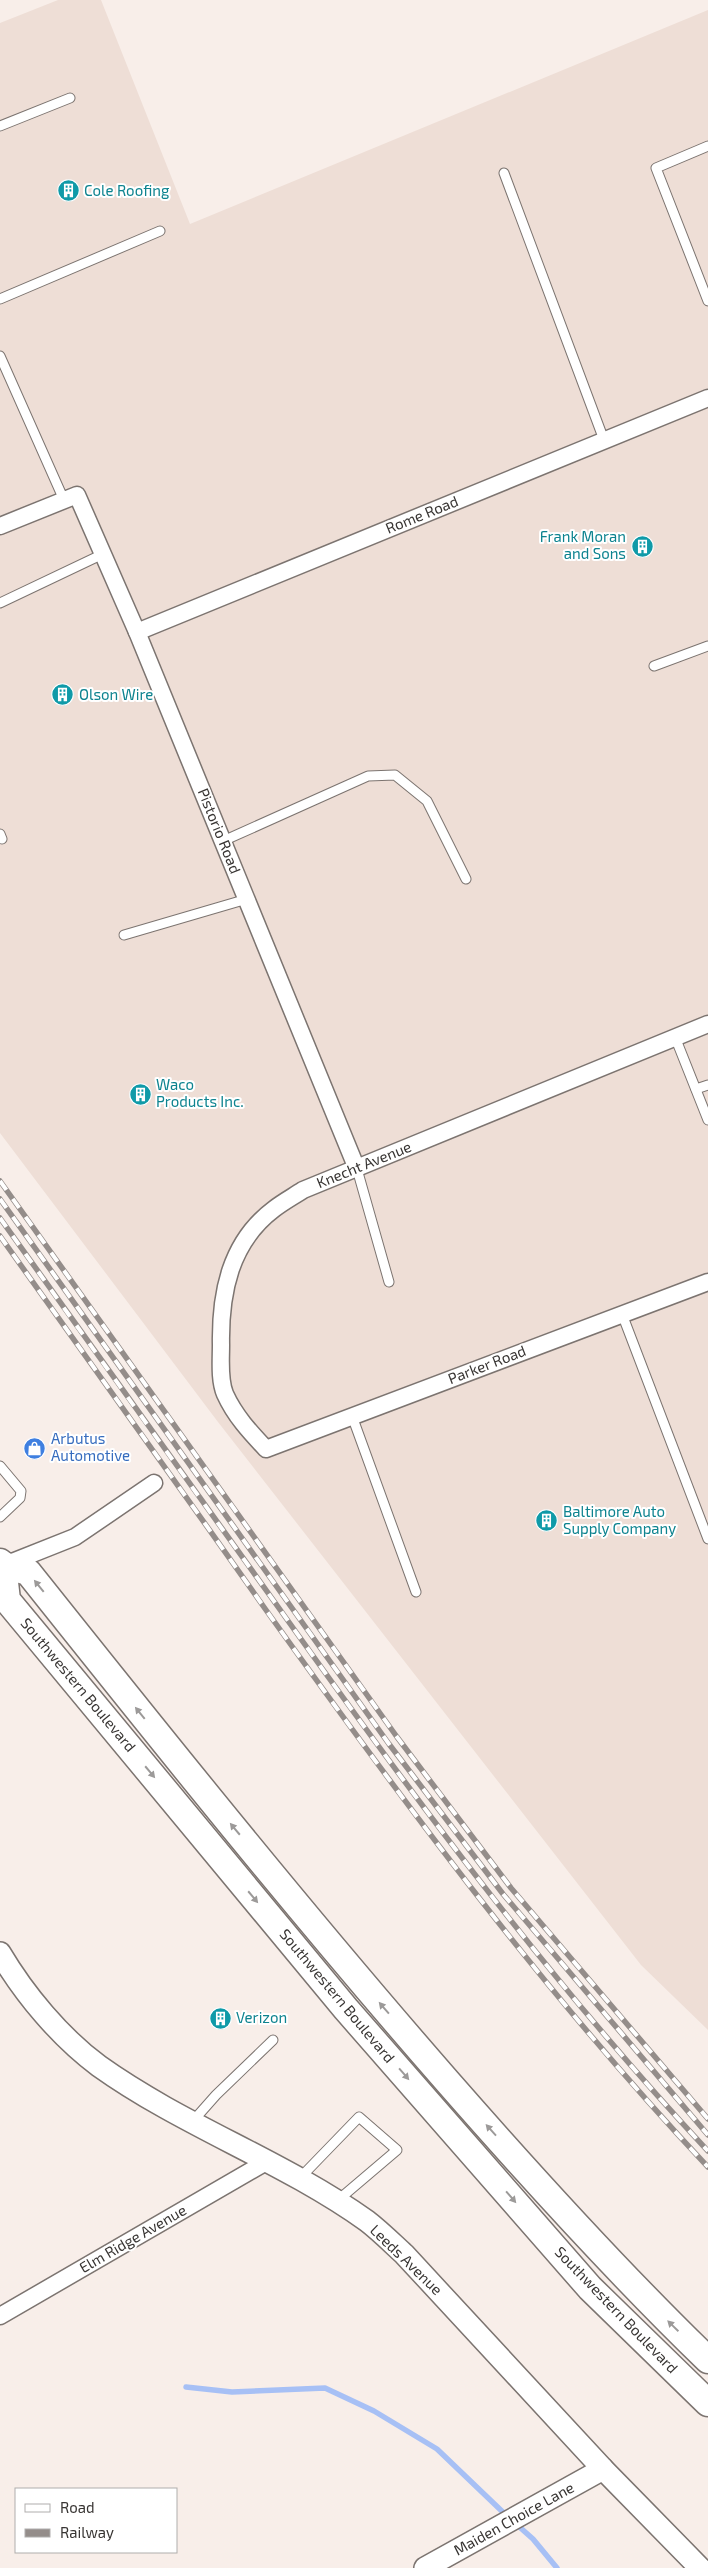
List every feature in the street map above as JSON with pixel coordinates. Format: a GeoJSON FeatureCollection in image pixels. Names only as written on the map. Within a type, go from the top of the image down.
{"type":"FeatureCollection","features":[{"type":"Feature","properties":{"kind":"main road","name":"Southwestern Boulevard"},"geometry":{"type":"LineString","coordinates":[[708,2360],[641,2295],[373,1996],[193,1779],[28,1572],[1,1565],[7,1600],[346,2009],[590,2288],[708,2403]]}},
{"type":"Feature","properties":{"kind":"street","name":"Rome Road"},"geometry":{"type":"LineString","coordinates":[[137,632],[708,398]]}},
{"type":"Feature","properties":{"kind":"street"},"geometry":{"type":"LineString","coordinates":[[0,526],[71,497]]}},
{"type":"Feature","properties":{"kind":"street","name":"Pistorio Road"},"geometry":{"type":"LineString","coordinates":[[71,497],[103,554],[137,632],[358,1168]]}},
{"type":"Feature","properties":{"kind":"street","name":"Knecht Avenue"},"geometry":{"type":"LineString","coordinates":[[266,1448],[242,1423],[224,1392],[221,1369],[220,1311],[225,1284],[236,1255],[254,1230],[273,1209],[303,1190],[708,1024]]}},
{"type":"Feature","properties":{"kind":"street","name":"Parker Road"},"geometry":{"type":"LineString","coordinates":[[266,1448],[708,1282]]}},
{"type":"Feature","properties":{"kind":"street"},"geometry":{"type":"LineString","coordinates":[[1,1565],[75,1537],[154,1483]]}},
{"type":"Feature","properties":{"kind":"street","name":"Leeds Avenue"},"geometry":{"type":"LineString","coordinates":[[0,1953],[31,1997],[69,2040],[98,2065],[138,2092],[298,2179],[368,2222],[404,2254],[603,2469],[700,2568]]}},
{"type":"Feature","properties":{"kind":"street","name":"Elm Ridge Avenue"},"geometry":{"type":"LineString","coordinates":[[0,2316],[266,2162]]}},
{"type":"Feature","properties":{"kind":"street","name":"Maiden Choice Lane"},"geometry":{"type":"LineString","coordinates":[[425,2568],[603,2469]]}},
{"type":"Feature","properties":{"kind":"lane"},"geometry":{"type":"LineString","coordinates":[[0,126],[70,98]]}},
{"type":"Feature","properties":{"kind":"lane"},"geometry":{"type":"LineString","coordinates":[[708,146],[656,168],[708,301]]}},
{"type":"Feature","properties":{"kind":"lane"},"geometry":{"type":"LineString","coordinates":[[504,173],[604,440]]}},
{"type":"Feature","properties":{"kind":"lane"},"geometry":{"type":"LineString","coordinates":[[0,299],[160,231]]}},
{"type":"Feature","properties":{"kind":"lane"},"geometry":{"type":"LineString","coordinates":[[0,356],[71,497]]}},
{"type":"Feature","properties":{"kind":"lane"},"geometry":{"type":"LineString","coordinates":[[0,603],[103,554]]}},
{"type":"Feature","properties":{"kind":"lane"},"geometry":{"type":"LineString","coordinates":[[654,666],[708,646]]}},
{"type":"Feature","properties":{"kind":"lane"},"geometry":{"type":"LineString","coordinates":[[223,841],[368,776],[395,775],[427,801],[466,879]]}},
{"type":"Feature","properties":{"kind":"lane"},"geometry":{"type":"LineString","coordinates":[[124,935],[247,899]]}},
{"type":"Feature","properties":{"kind":"lane"},"geometry":{"type":"LineString","coordinates":[[675,1037],[708,1120]]}},
{"type":"Feature","properties":{"kind":"lane"},"geometry":{"type":"LineString","coordinates":[[696,1089],[708,1084]]}},
{"type":"Feature","properties":{"kind":"lane"},"geometry":{"type":"LineString","coordinates":[[358,1168],[389,1282]]}},
{"type":"Feature","properties":{"kind":"lane"},"geometry":{"type":"LineString","coordinates":[[622,1314],[708,1539]]}},
{"type":"Feature","properties":{"kind":"lane"},"geometry":{"type":"LineString","coordinates":[[352,1416],[416,1592]]}},
{"type":"Feature","properties":{"kind":"lane"},"geometry":{"type":"LineString","coordinates":[[0,1466],[21,1491],[20,1498],[0,1517]]}},
{"type":"Feature","properties":{"kind":"lane"},"geometry":{"type":"LineString","coordinates":[[193,2121],[216,2095],[273,2040]]}},
{"type":"Feature","properties":{"kind":"lane"},"geometry":{"type":"LineString","coordinates":[[298,2179],[359,2117],[396,2150],[337,2202]]}},
{"type":"Feature","properties":{"kind":"shaded area"},"geometry":{"type":"Polygon","coordinates":[[[58,0],[101,0],[190,224],[708,10],[708,2030],[641,1965],[218,1422],[0,1133],[0,23],[58,0]]]}},
{"type":"Feature","properties":{"kind":"waterway"},"geometry":{"type":"LineString","coordinates":[[186,2387],[232,2392],[325,2388],[374,2411],[437,2449],[508,2517]]}},
{"type":"Feature","properties":{"kind":"waterway"},"geometry":{"type":"LineString","coordinates":[[515,2523],[533,2539],[557,2568]]}},
{"type":"Feature","properties":{"kind":"railway"},"geometry":{"type":"LineString","coordinates":[[0,1181],[397,1737],[511,1888],[708,2119]]}},
{"type":"Feature","properties":{"kind":"railway"},"geometry":{"type":"LineString","coordinates":[[0,1199],[389,1744],[503,1894],[708,2135]]}},
{"type":"Feature","properties":{"kind":"railway"},"geometry":{"type":"LineString","coordinates":[[0,1218],[331,1681],[433,1820],[539,1956],[650,2087],[708,2151]]}},
{"type":"Feature","properties":{"kind":"railway"},"geometry":{"type":"LineString","coordinates":[[0,1236],[370,1754],[533,1966],[648,2101],[708,2167]]}},
{"type":"Feature","properties":{"kind":"place","name":"Cole Roofing"},"geometry":{"type":"Point","coordinates":[68,191]}},
{"type":"Feature","properties":{"kind":"place","name":"Frank Moran and Sons"},"geometry":{"type":"Point","coordinates":[642,546]}},
{"type":"Feature","properties":{"kind":"place","name":"Olson Wire"},"geometry":{"type":"Point","coordinates":[63,695]}},
{"type":"Feature","properties":{"kind":"place","name":"Waco Products Inc."},"geometry":{"type":"Point","coordinates":[140,1094]}},
{"type":"Feature","properties":{"kind":"place","name":"Arbutus Automotive"},"geometry":{"type":"Point","coordinates":[35,1448]}},
{"type":"Feature","properties":{"kind":"place","name":"Baltimore Auto Supply Company"},"geometry":{"type":"Point","coordinates":[547,1521]}},
{"type":"Feature","properties":{"kind":"place","name":"Verizon"},"geometry":{"type":"Point","coordinates":[220,2018]}}]}
